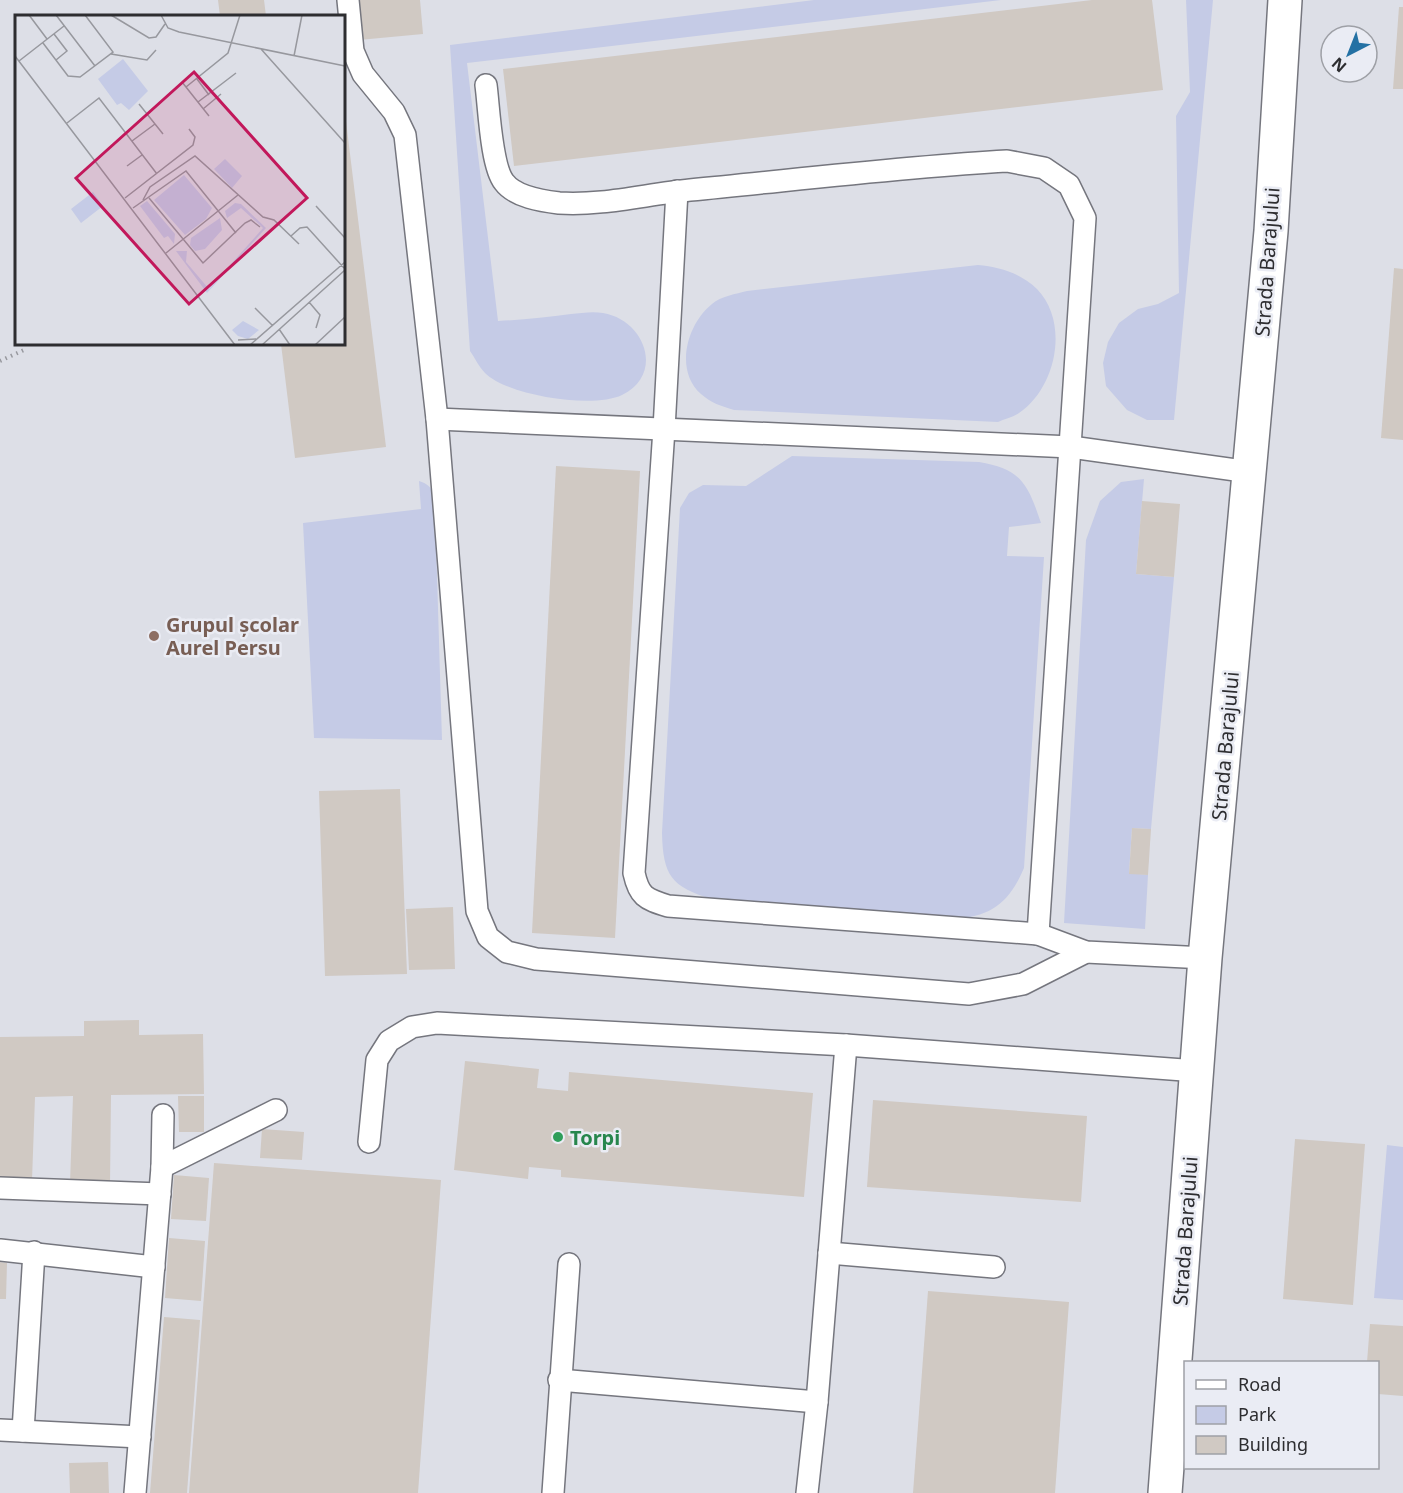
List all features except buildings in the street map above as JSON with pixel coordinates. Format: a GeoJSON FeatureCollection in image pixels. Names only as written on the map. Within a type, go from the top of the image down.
{"type":"FeatureCollection","features":[{"type":"Feature","properties":{"kind":"main road","name":"Strada Barajului"},"geometry":{"type":"LineString","coordinates":[[1166,1493],[1205,958],[1250,472],[1270,231],[1285,0]]}},
{"type":"Feature","properties":{"kind":"lane"},"geometry":{"type":"LineString","coordinates":[[348,0],[353,51],[363,74],[393,112],[405,135],[437,419],[477,910],[488,937],[507,952],[536,959],[969,994],[1023,984],[1086,952]]}},
{"type":"Feature","properties":{"kind":"lane"},"geometry":{"type":"LineString","coordinates":[[486,85],[496,163],[504,182],[512,189],[529,197],[557,202],[584,203],[1007,161],[1044,168],[1069,184],[1085,218],[1038,934]]}},
{"type":"Feature","properties":{"kind":"lane"},"geometry":{"type":"LineString","coordinates":[[677,192],[664,429],[634,873],[638,890],[650,901],[668,906],[1038,934],[1086,952],[1205,958]]}},
{"type":"Feature","properties":{"kind":"lane"},"geometry":{"type":"LineString","coordinates":[[437,419],[1071,447],[1250,472]]}},
{"type":"Feature","properties":{"kind":"lane"},"geometry":{"type":"LineString","coordinates":[[369,1142],[377,1060],[389,1041],[412,1027],[437,1023],[846,1046],[1197,1071]]}},
{"type":"Feature","properties":{"kind":"lane"},"geometry":{"type":"LineString","coordinates":[[807,1493],[817,1402],[846,1046]]}},
{"type":"Feature","properties":{"kind":"lane"},"geometry":{"type":"LineString","coordinates":[[162,1167],[276,1110]]}},
{"type":"Feature","properties":{"kind":"lane"},"geometry":{"type":"LineString","coordinates":[[135,1493],[162,1167],[163,1115]]}},
{"type":"Feature","properties":{"kind":"lane"},"geometry":{"type":"LineString","coordinates":[[0,1188],[160,1194]]}},
{"type":"Feature","properties":{"kind":"lane"},"geometry":{"type":"LineString","coordinates":[[0,1250],[154,1266]]}},
{"type":"Feature","properties":{"kind":"lane"},"geometry":{"type":"LineString","coordinates":[[23,1431],[34,1252]]}},
{"type":"Feature","properties":{"kind":"lane"},"geometry":{"type":"LineString","coordinates":[[829,1253],[994,1267]]}},
{"type":"Feature","properties":{"kind":"lane"},"geometry":{"type":"LineString","coordinates":[[553,1493],[569,1264]]}},
{"type":"Feature","properties":{"kind":"lane"},"geometry":{"type":"LineString","coordinates":[[560,1380],[817,1402]]}},
{"type":"Feature","properties":{"kind":"lane"},"geometry":{"type":"LineString","coordinates":[[0,1430],[140,1437]]}},
{"type":"Feature","properties":{"kind":"path"},"geometry":{"type":"LineString","coordinates":[[0,361],[26,349]]}},
{"type":"Feature","properties":{"kind":"green space"},"geometry":{"type":"Polygon","coordinates":[[[814,0],[1001,0],[467,63],[498,321],[587,312],[603,313],[618,318],[639,336],[646,362],[643,374],[635,386],[622,395],[592,401],[531,394],[496,381],[485,373],[470,351],[450,45],[814,0]]]}},
{"type":"Feature","properties":{"kind":"green space"},"geometry":{"type":"Polygon","coordinates":[[[1186,0],[1213,0],[1174,420],[1147,420],[1127,410],[1106,386],[1103,363],[1108,342],[1119,323],[1138,309],[1158,304],[1179,293],[1176,116],[1190,92],[1186,0]]]}},
{"type":"Feature","properties":{"kind":"green space"},"geometry":{"type":"Polygon","coordinates":[[[978,265],[1009,272],[1024,279],[1037,289],[1047,303],[1056,337],[1050,372],[1042,388],[1032,402],[1019,413],[998,422],[734,410],[716,404],[701,394],[688,373],[686,360],[690,335],[703,313],[724,297],[747,291],[978,265]]]}},
{"type":"Feature","properties":{"kind":"green space"},"geometry":{"type":"Polygon","coordinates":[[[792,456],[979,462],[1005,469],[1014,474],[1032,498],[1041,523],[1009,527],[1007,556],[1044,557],[1024,868],[1005,899],[988,911],[966,918],[953,919],[712,899],[687,890],[678,884],[667,869],[662,833],[680,508],[689,493],[703,485],[746,486],[792,456]]]}},
{"type":"Feature","properties":{"kind":"green space"},"geometry":{"type":"Polygon","coordinates":[[[1144,479],[1136,574],[1174,577],[1151,829],[1132,828],[1129,873],[1148,875],[1145,929],[1064,923],[1086,540],[1100,501],[1121,482],[1144,479]]]}},
{"type":"Feature","properties":{"kind":"green space"},"geometry":{"type":"Polygon","coordinates":[[[419,481],[431,488],[435,510],[442,740],[314,738],[303,523],[421,509],[419,481]]]}},
{"type":"Feature","properties":{"kind":"green space"},"geometry":{"type":"Polygon","coordinates":[[[1387,1145],[1403,1147],[1403,1300],[1374,1298],[1387,1145]]]}},
{"type":"Feature","properties":{"kind":"place","name":"Grupul școlar Aurel Persu"},"geometry":{"type":"Point","coordinates":[154,636]}},
{"type":"Feature","properties":{"kind":"place","name":"Torpi"},"geometry":{"type":"Point","coordinates":[558,1137]}}]}
